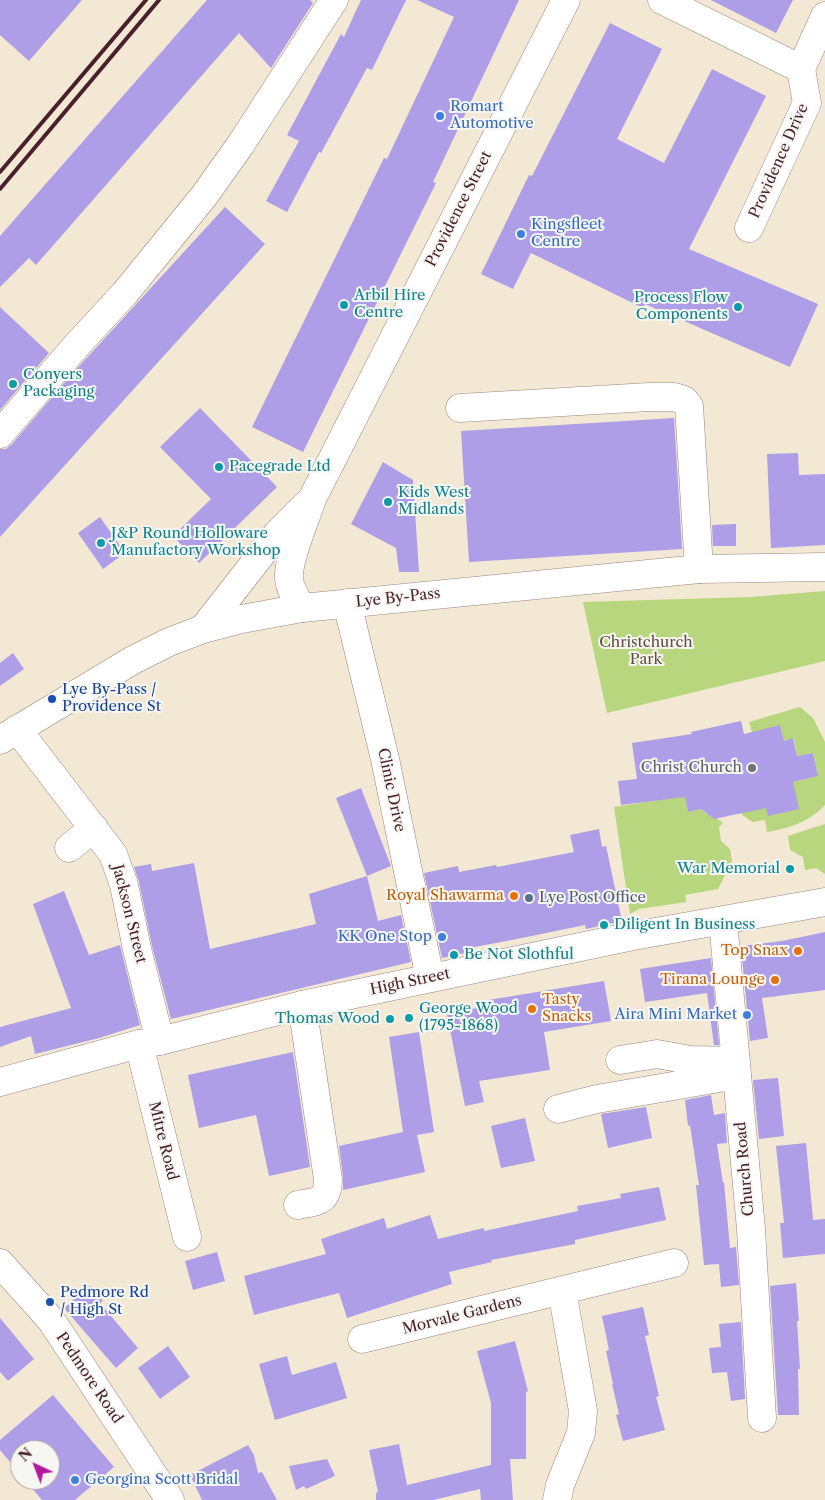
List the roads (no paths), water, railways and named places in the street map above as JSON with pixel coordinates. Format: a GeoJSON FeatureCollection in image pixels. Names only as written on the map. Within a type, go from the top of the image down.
{"type":"FeatureCollection","features":[{"type":"Feature","properties":{"kind":"main road"},"geometry":{"type":"LineString","coordinates":[[0,434],[125,292],[204,196],[241,144],[334,0]]}},
{"type":"Feature","properties":{"kind":"main road","name":"Providence Street"},"geometry":{"type":"LineString","coordinates":[[302,608],[293,593],[289,579],[290,565],[312,499],[566,0]]}},
{"type":"Feature","properties":{"kind":"main road"},"geometry":{"type":"LineString","coordinates":[[662,0],[800,69],[825,16]]}},
{"type":"Feature","properties":{"kind":"main road","name":"Providence Drive"},"geometry":{"type":"LineString","coordinates":[[749,228],[807,102],[800,69]]}},
{"type":"Feature","properties":{"kind":"main road"},"geometry":{"type":"LineString","coordinates":[[460,408],[649,397],[674,397],[684,400],[690,406],[699,569]]}},
{"type":"Feature","properties":{"kind":"main road","name":"Providence Street"},"geometry":{"type":"LineString","coordinates":[[203,629],[278,533],[312,499]]}},
{"type":"Feature","properties":{"kind":"main road","name":"Lye By-Pass"},"geometry":{"type":"LineString","coordinates":[[8,734],[133,660],[169,642],[203,629],[242,619],[302,608],[347,603],[699,569],[825,567]]}},
{"type":"Feature","properties":{"kind":"main road","name":"Clinic Drive"},"geometry":{"type":"LineString","coordinates":[[347,603],[386,759],[430,978]]}},
{"type":"Feature","properties":{"kind":"main road","name":"Jackson Street"},"geometry":{"type":"LineString","coordinates":[[8,734],[94,828],[113,854],[124,885],[137,949],[150,1043]]}},
{"type":"Feature","properties":{"kind":"main road"},"geometry":{"type":"LineString","coordinates":[[69,848],[94,828]]}},
{"type":"Feature","properties":{"kind":"main road","name":"High Street"},"geometry":{"type":"LineString","coordinates":[[0,1082],[302,1005],[633,936],[825,902]]}},
{"type":"Feature","properties":{"kind":"main road","name":"Church Road"},"geometry":{"type":"LineString","coordinates":[[722,921],[750,1229],[762,1418]]}},
{"type":"Feature","properties":{"kind":"main road"},"geometry":{"type":"LineString","coordinates":[[298,1205],[320,1200],[328,1191],[328,1179],[302,1005]]}},
{"type":"Feature","properties":{"kind":"main road","name":"Mitre Road"},"geometry":{"type":"LineString","coordinates":[[150,1043],[187,1237]]}},
{"type":"Feature","properties":{"kind":"main road"},"geometry":{"type":"LineString","coordinates":[[620,1060],[657,1054],[736,1068]]}},
{"type":"Feature","properties":{"kind":"main road"},"geometry":{"type":"LineString","coordinates":[[558,1109],[736,1068]]}},
{"type":"Feature","properties":{"kind":"main road","name":"Pedmore Road"},"geometry":{"type":"LineString","coordinates":[[0,1262],[51,1320],[170,1500]]}},
{"type":"Feature","properties":{"kind":"main road","name":"Morvale Gardens"},"geometry":{"type":"LineString","coordinates":[[362,1340],[674,1263]]}},
{"type":"Feature","properties":{"kind":"main road"},"geometry":{"type":"LineString","coordinates":[[557,1500],[560,1485],[581,1433],[583,1410],[562,1290]]}},
{"type":"Feature","properties":{"kind":"railway"},"geometry":{"type":"LineString","coordinates":[[0,172],[146,0]]}},
{"type":"Feature","properties":{"kind":"railway"},"geometry":{"type":"LineString","coordinates":[[0,189],[159,0]]}},
{"type":"Feature","properties":{"kind":"place","name":"Romart Automotive"},"geometry":{"type":"Point","coordinates":[440,116]}},
{"type":"Feature","properties":{"kind":"place","name":"Kingsfleet Centre"},"geometry":{"type":"Point","coordinates":[521,234]}},
{"type":"Feature","properties":{"kind":"place","name":"Arbil Hire Centre"},"geometry":{"type":"Point","coordinates":[344,305]}},
{"type":"Feature","properties":{"kind":"place","name":"Process Flow Components"},"geometry":{"type":"Point","coordinates":[738,307]}},
{"type":"Feature","properties":{"kind":"place","name":"Conyers Packaging"},"geometry":{"type":"Point","coordinates":[13,384]}},
{"type":"Feature","properties":{"kind":"place","name":"Pacegrade Ltd"},"geometry":{"type":"Point","coordinates":[219,467]}},
{"type":"Feature","properties":{"kind":"place","name":"Kids West Midlands"},"geometry":{"type":"Point","coordinates":[388,502]}},
{"type":"Feature","properties":{"kind":"place","name":"J&P Round Holloware Manufactory Workshop"},"geometry":{"type":"Point","coordinates":[101,543]}},
{"type":"Feature","properties":{"kind":"place","name":"Lye By-Pass / Providence St"},"geometry":{"type":"Point","coordinates":[52,699]}},
{"type":"Feature","properties":{"kind":"place","name":"Christ Church"},"geometry":{"type":"Point","coordinates":[752,768]}},
{"type":"Feature","properties":{"kind":"place","name":"War Memorial"},"geometry":{"type":"Point","coordinates":[790,869]}},
{"type":"Feature","properties":{"kind":"place","name":"Royal Shawarma"},"geometry":{"type":"Point","coordinates":[514,896]}},
{"type":"Feature","properties":{"kind":"place","name":"Lye Post Office"},"geometry":{"type":"Point","coordinates":[529,898]}},
{"type":"Feature","properties":{"kind":"place","name":"Diligent In Business"},"geometry":{"type":"Point","coordinates":[604,925]}},
{"type":"Feature","properties":{"kind":"place","name":"KK One Stop"},"geometry":{"type":"Point","coordinates":[442,937]}},
{"type":"Feature","properties":{"kind":"place","name":"Top Snax"},"geometry":{"type":"Point","coordinates":[798,951]}},
{"type":"Feature","properties":{"kind":"place","name":"Be Not Slothful"},"geometry":{"type":"Point","coordinates":[454,955]}},
{"type":"Feature","properties":{"kind":"place","name":"Tirana Lounge"},"geometry":{"type":"Point","coordinates":[775,980]}},
{"type":"Feature","properties":{"kind":"place","name":"Tasty Snacks"},"geometry":{"type":"Point","coordinates":[532,1009]}},
{"type":"Feature","properties":{"kind":"place","name":"Aira Mini Market"},"geometry":{"type":"Point","coordinates":[747,1015]}},
{"type":"Feature","properties":{"kind":"place","name":"George Wood (1795-1868)"},"geometry":{"type":"Point","coordinates":[409,1018]}},
{"type":"Feature","properties":{"kind":"place","name":"Thomas Wood"},"geometry":{"type":"Point","coordinates":[390,1019]}},
{"type":"Feature","properties":{"kind":"place","name":"Pedmore Rd / High St"},"geometry":{"type":"Point","coordinates":[50,1302]}},
{"type":"Feature","properties":{"kind":"place","name":"Georgina Scott Bridal"},"geometry":{"type":"Point","coordinates":[75,1480]}},
{"type":"Feature","properties":{"kind":"park label","name":"Christchurch Park"},"geometry":{"type":"Point","coordinates":[646,652]}}]}
